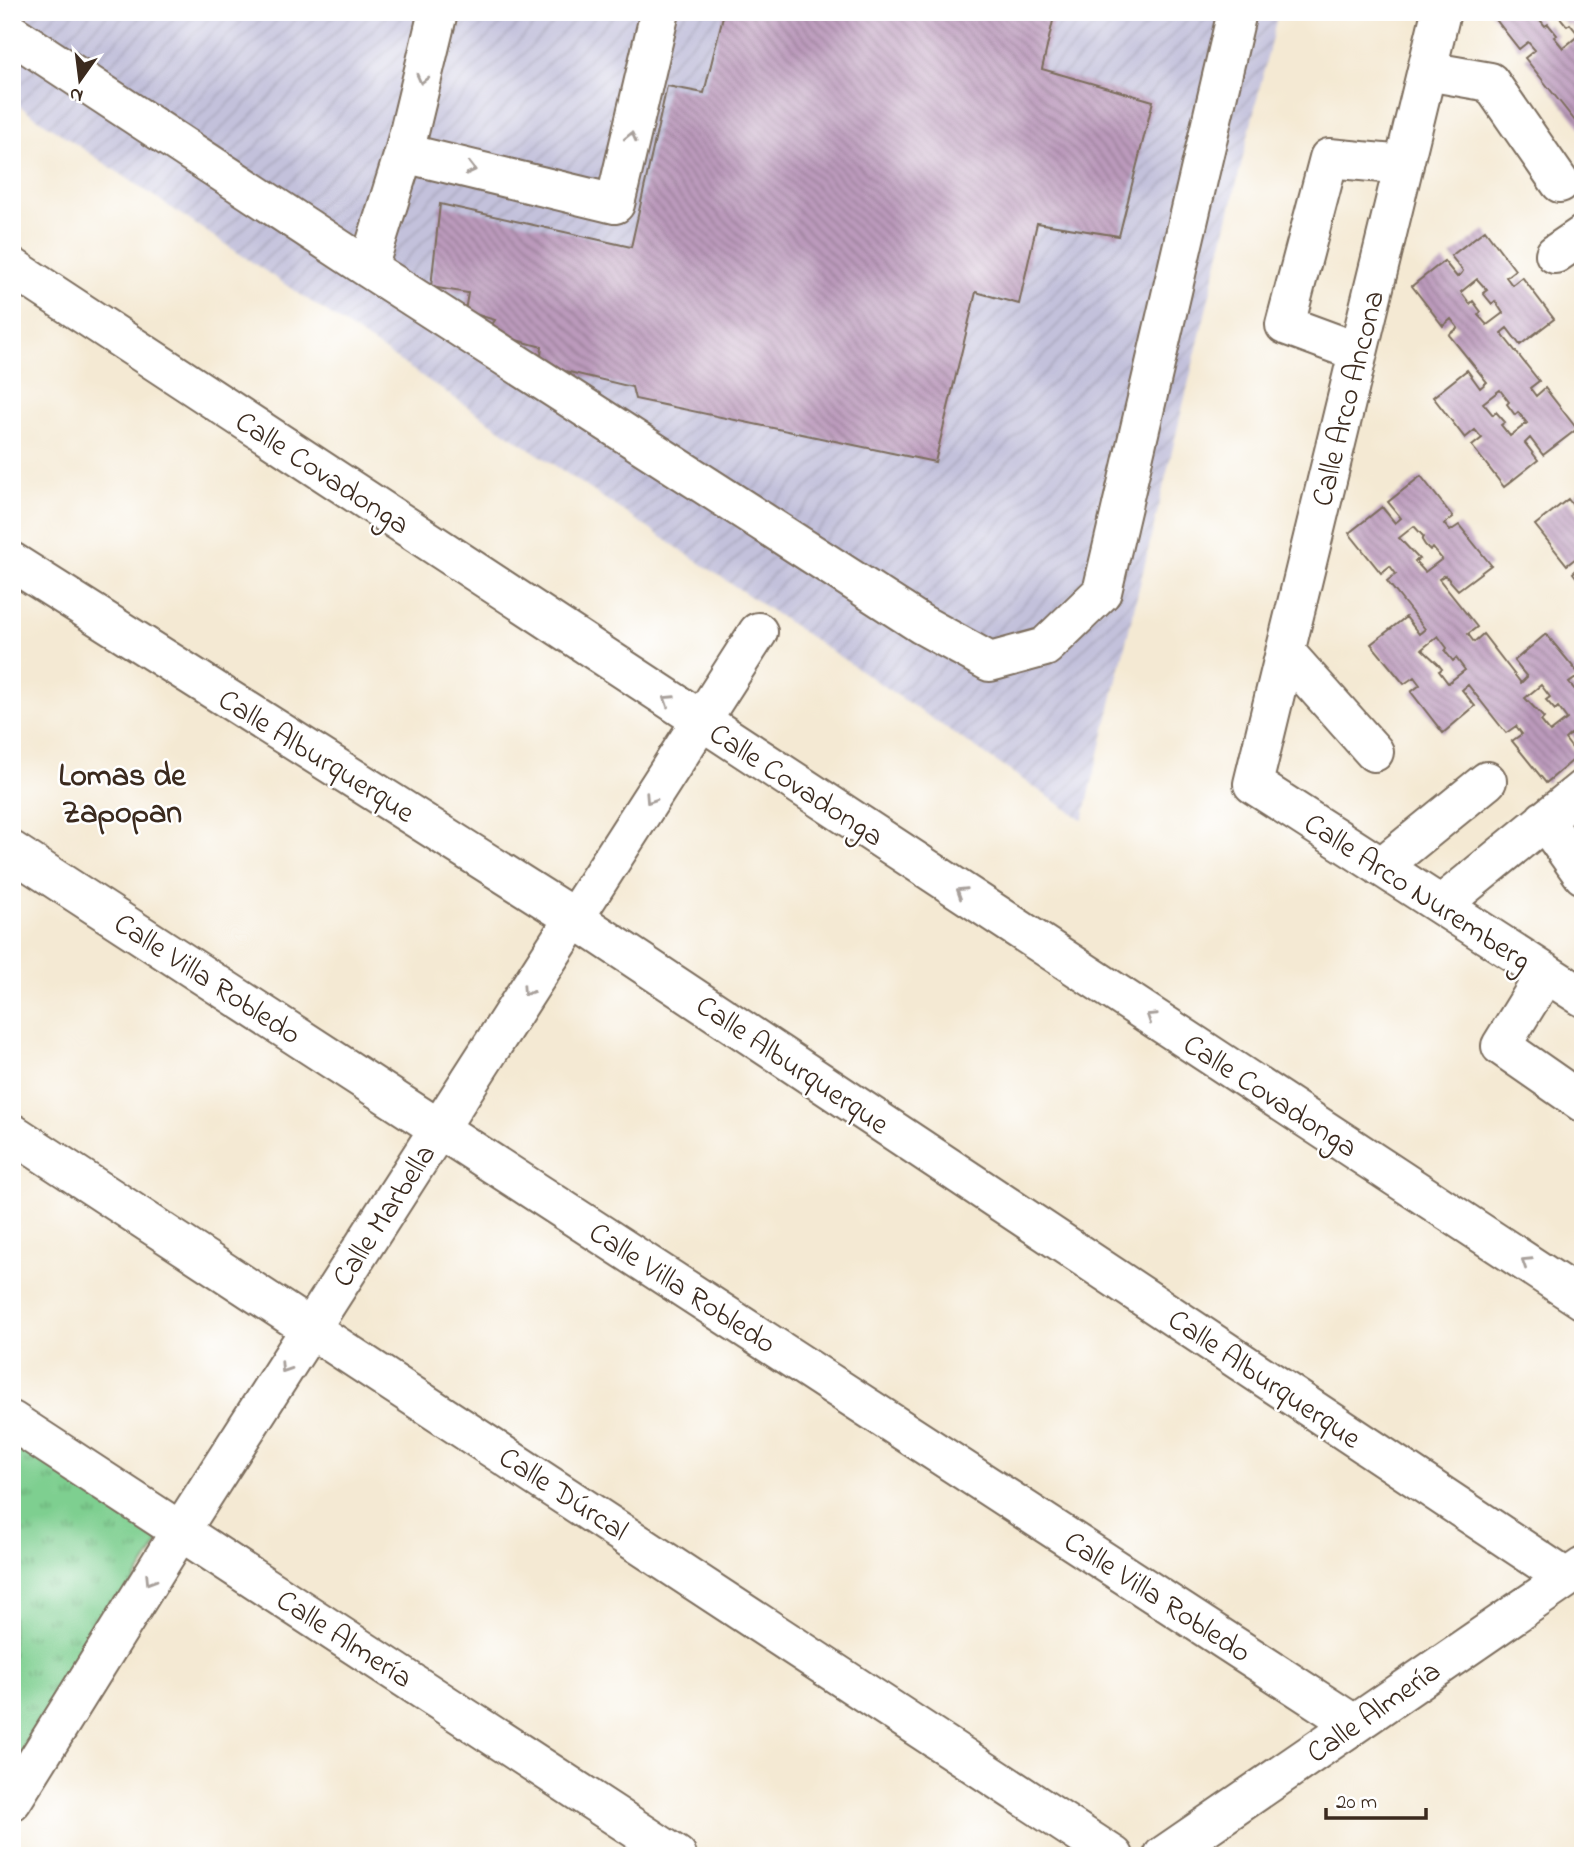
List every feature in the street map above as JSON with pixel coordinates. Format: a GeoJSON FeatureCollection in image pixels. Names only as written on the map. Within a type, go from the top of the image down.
{"type":"FeatureCollection","features":[{"type":"Feature","properties":{"kind":"street"},"geometry":{"type":"LineString","coordinates":[[368,268],[404,153],[438,12]]}},
{"type":"Feature","properties":{"kind":"street"},"geometry":{"type":"LineString","coordinates":[[404,153],[615,204],[660,12]]}},
{"type":"Feature","properties":{"kind":"street"},"geometry":{"type":"LineString","coordinates":[[12,34],[368,268],[932,631],[990,662],[1045,647],[1101,592],[1237,12]]}},
{"type":"Feature","properties":{"kind":"street","name":"Calle Arco Ancona"},"geometry":{"type":"LineString","coordinates":[[1253,784],[1441,12]]}},
{"type":"Feature","properties":{"kind":"street"},"geometry":{"type":"LineString","coordinates":[[1427,71],[1490,82],[1560,183]]}},
{"type":"Feature","properties":{"kind":"street"},"geometry":{"type":"LineString","coordinates":[[1358,352],[1285,325],[1329,158],[1404,166]]}},
{"type":"Feature","properties":{"kind":"street","name":"Calle Covadonga"},"geometry":{"type":"LineString","coordinates":[[12,267],[1583,1300]]}},
{"type":"Feature","properties":{"kind":"street","name":"Calle Alburquerque"},"geometry":{"type":"LineString","coordinates":[[12,562],[574,918],[1574,1572]]}},
{"type":"Feature","properties":{"kind":"street","name":"Calle Marbella"},"geometry":{"type":"LineString","coordinates":[[12,1801],[181,1530],[758,632]]}},
{"type":"Feature","properties":{"kind":"street"},"geometry":{"type":"LineString","coordinates":[[1285,652],[1374,752]]}},
{"type":"Feature","properties":{"kind":"street"},"geometry":{"type":"LineString","coordinates":[[1381,867],[1487,780]]}},
{"type":"Feature","properties":{"kind":"street","name":"Calle Arco Nuremberg"},"geometry":{"type":"LineString","coordinates":[[1253,784],[1583,997]]}},
{"type":"Feature","properties":{"kind":"street"},"geometry":{"type":"LineString","coordinates":[[1441,905],[1583,789]]}},
{"type":"Feature","properties":{"kind":"street"},"geometry":{"type":"LineString","coordinates":[[1545,820],[1583,875]]}},
{"type":"Feature","properties":{"kind":"street","name":"Calle Villa Robledo"},"geometry":{"type":"LineString","coordinates":[[12,851],[1354,1724]]}},
{"type":"Feature","properties":{"kind":"street"},"geometry":{"type":"LineString","coordinates":[[1546,973],[1501,1046],[1583,1103]]}},
{"type":"Feature","properties":{"kind":"street","name":"Calle Dúrcal"},"geometry":{"type":"LineString","coordinates":[[12,1133],[1114,1856]]}},
{"type":"Feature","properties":{"kind":"street","name":"Calle Almería"},"geometry":{"type":"LineString","coordinates":[[12,1421],[677,1856]]}},
{"type":"Feature","properties":{"kind":"street","name":"Calle Almería"},"geometry":{"type":"LineString","coordinates":[[1163,1856],[1574,1572]]}},
{"type":"Feature","properties":{"kind":"shaded area"},"geometry":{"type":"Polygon","coordinates":[[[12,12],[1278,12],[1083,820],[12,101],[12,12]]]}},
{"type":"Feature","properties":{"kind":"green space"},"geometry":{"type":"Polygon","coordinates":[[[12,1436],[166,1531],[12,1774],[12,1436]]]}},
{"type":"Feature","properties":{"kind":"building"},"geometry":{"type":"Polygon","coordinates":[[[724,12],[1055,12],[1042,69],[1153,101],[1119,236],[1037,223],[1019,304],[976,292],[935,462],[635,399],[632,387],[540,365],[542,347],[487,332],[495,320],[465,311],[468,293],[431,287],[440,204],[631,247],[667,86],[704,93],[724,12]]]}},
{"type":"Feature","properties":{"kind":"building"},"geometry":{"type":"Polygon","coordinates":[[[1490,12],[1540,12],[1536,15],[1557,35],[1554,37],[1563,48],[1579,35],[1558,15],[1562,12],[1583,12],[1583,51],[1577,55],[1583,63],[1583,131],[1525,58],[1535,50],[1528,42],[1519,49],[1490,12]]]}},
{"type":"Feature","properties":{"kind":"building"},"geometry":{"type":"Polygon","coordinates":[[[1485,230],[1515,270],[1506,277],[1512,285],[1522,277],[1554,319],[1520,345],[1507,328],[1501,333],[1539,381],[1530,388],[1536,396],[1545,388],[1577,429],[1543,455],[1530,438],[1525,443],[1538,460],[1504,487],[1472,446],[1482,438],[1475,430],[1465,438],[1433,397],[1467,370],[1480,388],[1487,382],[1449,335],[1458,328],[1451,319],[1443,326],[1412,286],[1444,261],[1457,277],[1461,274],[1463,271],[1451,256],[1485,230]],[[1477,279],[1461,292],[1470,304],[1473,301],[1481,312],[1478,315],[1487,325],[1503,313],[1495,301],[1492,304],[1483,293],[1487,290],[1477,279]],[[1500,390],[1483,403],[1493,415],[1496,412],[1505,422],[1501,425],[1510,436],[1527,423],[1518,412],[1515,415],[1500,390]]]}},
{"type":"Feature","properties":{"kind":"building"},"geometry":{"type":"Polygon","coordinates":[[[1421,476],[1453,517],[1444,524],[1450,531],[1459,525],[1491,565],[1458,590],[1445,575],[1439,579],[1477,627],[1468,634],[1474,642],[1483,634],[1521,683],[1527,677],[1514,661],[1546,634],[1580,675],[1569,683],[1576,691],[1583,686],[1583,749],[1571,734],[1565,739],[1578,756],[1546,783],[1512,741],[1522,734],[1516,726],[1506,733],[1468,685],[1462,690],[1475,706],[1443,733],[1411,692],[1420,685],[1414,677],[1404,684],[1371,644],[1406,617],[1419,634],[1425,629],[1387,581],[1396,574],[1390,566],[1381,573],[1349,533],[1382,507],[1395,523],[1401,518],[1388,502],[1421,476]],[[1414,526],[1399,538],[1419,559],[1415,561],[1425,572],[1442,559],[1433,548],[1430,550],[1425,545],[1422,540],[1424,537],[1414,526]],[[1438,636],[1422,649],[1442,669],[1439,671],[1448,683],[1465,670],[1456,658],[1453,661],[1445,651],[1447,648],[1438,636]],[[1541,685],[1525,698],[1544,718],[1541,721],[1550,732],[1567,719],[1558,707],[1555,710],[1546,700],[1550,697],[1541,685]]]}},
{"type":"Feature","properties":{"kind":"building"},"geometry":{"type":"Polygon","coordinates":[[[1583,487],[1583,506],[1574,495],[1583,487]]]}},
{"type":"Feature","properties":{"kind":"building"},"geometry":{"type":"Polygon","coordinates":[[[1568,499],[1580,514],[1583,513],[1583,586],[1573,573],[1582,565],[1576,558],[1567,565],[1535,525],[1568,499]]]}},
{"type":"Feature","properties":{"kind":"district","name":"Lomas de Zapopan"},"geometry":{"type":"Point","coordinates":[122,792]}}]}
